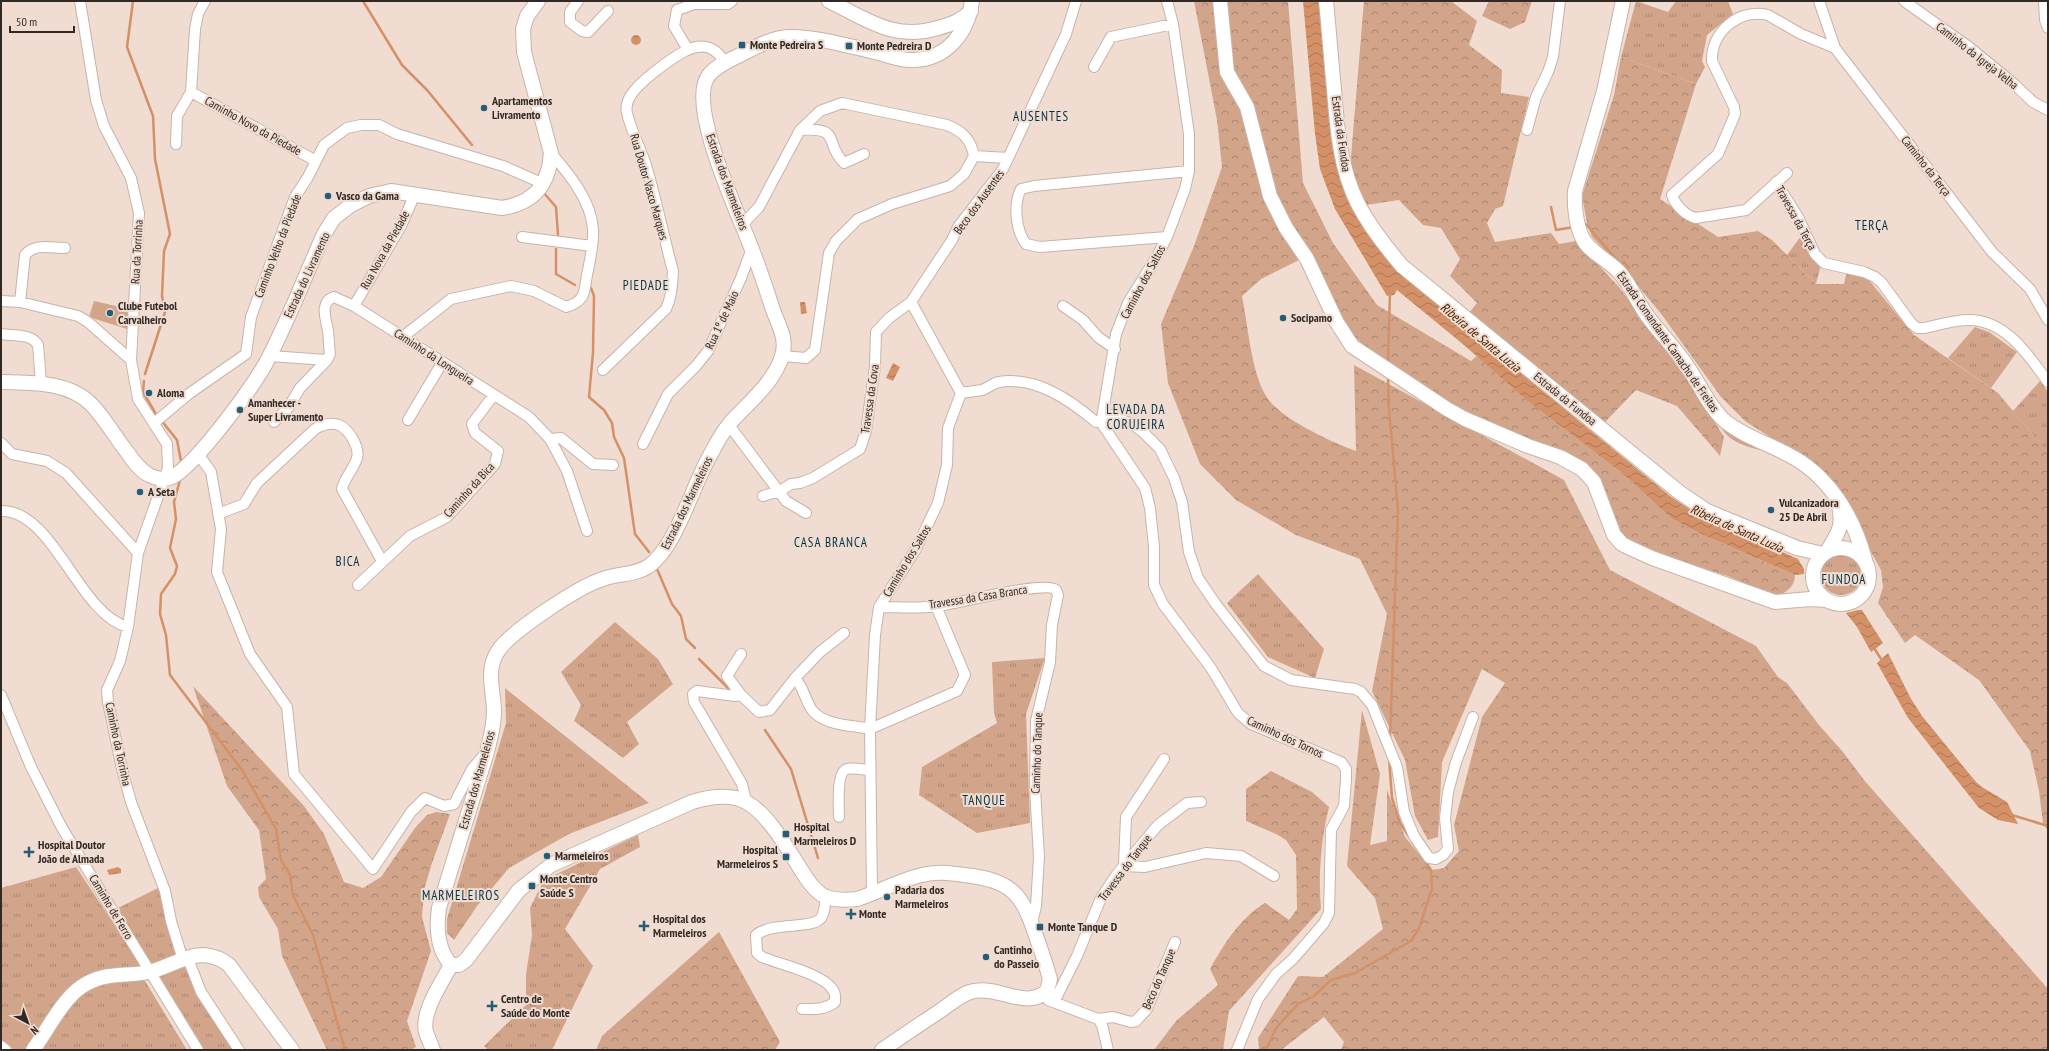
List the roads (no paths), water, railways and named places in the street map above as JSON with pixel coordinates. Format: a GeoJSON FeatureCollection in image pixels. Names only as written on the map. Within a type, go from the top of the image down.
{"type":"FeatureCollection","features":[{"type":"Feature","properties":{"kind":"main road","name":"Estrada do Livramento"},"geometry":{"type":"LineString","coordinates":[[165,479],[177,474],[198,454],[254,383],[270,356],[324,234],[334,218],[351,205],[369,196],[391,191],[502,208],[516,206],[531,198],[544,184],[550,170],[551,153],[524,52],[523,29],[527,16],[538,1]]}},
{"type":"Feature","properties":{"kind":"main road"},"geometry":{"type":"LineString","coordinates":[[829,1],[888,29],[903,33],[915,33],[961,20],[974,4]]}},
{"type":"Feature","properties":{"kind":"main road"},"geometry":{"type":"LineString","coordinates":[[1220,1],[1227,72],[1247,107],[1270,196],[1286,228],[1307,259],[1345,336],[1361,353],[1465,419],[1528,446],[1560,457],[1582,469],[1594,482],[1614,535],[1622,544],[1652,558],[1770,600],[1780,602],[1810,599],[1833,602],[1857,600],[1865,592],[1869,582],[1870,573],[1865,560],[1857,552],[1848,548],[1837,548],[1825,553]]}},
{"type":"Feature","properties":{"kind":"main road","name":"Estrada da Fundoa"},"geometry":{"type":"LineString","coordinates":[[1326,1],[1337,126],[1343,162],[1357,203],[1381,242],[1402,266],[1679,492],[1707,511],[1797,548],[1825,553]]}},
{"type":"Feature","properties":{"kind":"main road","name":"Estrada Comandante Camacho de Freitas"},"geometry":{"type":"LineString","coordinates":[[1623,1],[1604,91],[1575,191],[1574,200],[1582,238],[1589,247],[1615,268],[1624,278],[1646,314],[1685,361],[1721,417],[1738,430],[1789,455],[1812,470],[1838,498],[1861,542],[1865,560]]}},
{"type":"Feature","properties":{"kind":"main road","name":"Estrada dos Marmeleiros"},"geometry":{"type":"LineString","coordinates":[[451,965],[444,955],[437,932],[439,908],[487,752],[494,712],[490,668],[498,650],[516,633],[578,590],[600,579],[646,568],[660,557],[678,524],[704,467],[729,425],[768,380],[782,356],[784,345],[782,330],[773,312],[752,248],[716,160],[704,111],[703,85],[708,75],[725,63],[772,40],[794,37],[849,46],[904,60],[929,58],[947,49],[957,40],[964,30],[974,4]]}},
{"type":"Feature","properties":{"kind":"main road"},"geometry":{"type":"LineString","coordinates":[[1,382],[41,383],[59,387],[76,394],[91,404],[144,471],[149,475],[165,479]]}},
{"type":"Feature","properties":{"kind":"main road"},"geometry":{"type":"LineString","coordinates":[[1791,601],[1813,575],[1839,532],[1842,524],[1838,498]]}},
{"type":"Feature","properties":{"kind":"main road"},"geometry":{"type":"LineString","coordinates":[[1797,548],[1813,575],[1818,592],[1833,602]]}},
{"type":"Feature","properties":{"kind":"main road"},"geometry":{"type":"LineString","coordinates":[[433,1050],[426,1031],[431,1001],[451,965],[459,964],[466,960],[519,890],[551,865],[692,802],[711,797],[746,801],[768,822],[808,881],[826,897],[852,900],[934,872],[970,875],[993,880],[1014,892],[1028,913],[1050,979],[1047,999],[1026,1000],[990,990],[973,991],[957,999],[882,1050]]}},
{"type":"Feature","properties":{"kind":"main road"},"geometry":{"type":"LineString","coordinates":[[34,1050],[68,999],[80,988],[106,975],[150,971],[203,955],[217,958],[229,965],[292,1050]]}},
{"type":"Feature","properties":{"kind":"street","name":"Rua da Torrinha"},"geometry":{"type":"LineString","coordinates":[[80,1],[96,100],[104,126],[131,178],[139,213],[131,360],[138,399],[158,421],[167,444],[168,468],[165,479]]}},
{"type":"Feature","properties":{"kind":"street"},"geometry":{"type":"LineString","coordinates":[[176,144],[176,116],[191,92],[195,29],[198,14],[205,1]]}},
{"type":"Feature","properties":{"kind":"street"},"geometry":{"type":"LineString","coordinates":[[578,1],[570,12],[570,22],[582,31],[588,32],[592,29],[608,11]]}},
{"type":"Feature","properties":{"kind":"street"},"geometry":{"type":"LineString","coordinates":[[688,50],[674,26],[677,10],[694,4],[728,4],[732,1]]}},
{"type":"Feature","properties":{"kind":"street","name":"Beco dos Ausentes"},"geometry":{"type":"LineString","coordinates":[[911,302],[958,227],[1003,169],[1066,34],[1076,1]]}},
{"type":"Feature","properties":{"kind":"street","name":"Caminho dos Saltos"},"geometry":{"type":"LineString","coordinates":[[1102,417],[1115,349],[1116,334],[1128,303],[1156,258],[1167,237],[1185,189],[1189,171],[1189,134],[1167,1]]}},
{"type":"Feature","properties":{"kind":"street"},"geometry":{"type":"LineString","coordinates":[[1527,130],[1536,96],[1548,72],[1552,56],[1560,1]]}},
{"type":"Feature","properties":{"kind":"street","name":"Caminho da Terça"},"geometry":{"type":"LineString","coordinates":[[1819,1],[1835,48],[1992,252],[2030,289],[2048,320]]}},
{"type":"Feature","properties":{"kind":"street","name":"Caminho da Igreja Velha"},"geometry":{"type":"LineString","coordinates":[[1904,1],[1969,47],[2013,83],[2033,102],[2048,110]]}},
{"type":"Feature","properties":{"kind":"street"},"geometry":{"type":"LineString","coordinates":[[2044,1],[2045,20],[2048,28]]}},
{"type":"Feature","properties":{"kind":"street","name":"Travessa da Terça"},"geometry":{"type":"LineString","coordinates":[[1787,173],[1746,210],[1738,212],[1724,212],[1696,218],[1692,217],[1673,200],[1672,195],[1718,154],[1735,114],[1712,61],[1712,53],[1719,33],[1733,22],[1753,14],[1762,13],[1822,44],[1835,48]]}},
{"type":"Feature","properties":{"kind":"street"},"geometry":{"type":"LineString","coordinates":[[1094,67],[1111,37],[1172,24]]}},
{"type":"Feature","properties":{"kind":"street","name":"Rua Doutor Vasco Marques"},"geometry":{"type":"LineString","coordinates":[[603,370],[661,313],[671,298],[673,271],[648,172],[627,112],[628,100],[634,91],[655,72],[688,50],[700,46],[710,47],[716,50],[725,63]]}},
{"type":"Feature","properties":{"kind":"street","name":"Caminho Novo da Piedade"},"geometry":{"type":"LineString","coordinates":[[191,92],[316,161]]}},
{"type":"Feature","properties":{"kind":"street"},"geometry":{"type":"LineString","coordinates":[[742,224],[759,207],[800,130],[820,111],[842,103],[947,125],[966,136],[973,147],[974,156],[964,174],[950,186],[872,212],[858,219],[847,228],[836,241],[829,253],[815,350],[806,358],[782,356]]}},
{"type":"Feature","properties":{"kind":"street","name":"Caminho Velho da Piedade"},"geometry":{"type":"LineString","coordinates":[[158,421],[190,393],[246,354],[252,317],[292,204],[324,145],[334,136],[347,128],[361,125],[379,125],[396,134],[503,166],[544,184]]}},
{"type":"Feature","properties":{"kind":"street"},"geometry":{"type":"LineString","coordinates":[[800,130],[819,128],[826,132],[844,163],[864,154]]}},
{"type":"Feature","properties":{"kind":"street"},"geometry":{"type":"LineString","coordinates":[[404,336],[451,299],[511,286],[534,291],[566,307],[576,304],[584,296],[592,246],[593,230],[591,217],[579,190],[568,173],[551,153]]}},
{"type":"Feature","properties":{"kind":"street"},"geometry":{"type":"LineString","coordinates":[[974,156],[1008,158]]}},
{"type":"Feature","properties":{"kind":"street"},"geometry":{"type":"LineString","coordinates":[[1167,237],[1040,248],[1032,246],[1026,244],[1019,232],[1017,196],[1021,189],[1034,186],[1189,171]]}},
{"type":"Feature","properties":{"kind":"street","name":"Travessa da Terça"},"geometry":{"type":"LineString","coordinates":[[1776,182],[1799,219],[1815,254],[1824,263],[1864,272],[1875,277],[1882,283],[1911,323],[1917,328],[1969,320],[1983,322],[1999,330],[2021,346],[2048,382]]}},
{"type":"Feature","properties":{"kind":"street","name":"Rua Nova da Piedade"},"geometry":{"type":"LineString","coordinates":[[354,306],[402,226],[415,194]]}},
{"type":"Feature","properties":{"kind":"street"},"geometry":{"type":"LineString","coordinates":[[522,237],[592,246]]}},
{"type":"Feature","properties":{"kind":"street"},"geometry":{"type":"LineString","coordinates":[[20,302],[25,255],[29,249],[36,247],[65,248]]}},
{"type":"Feature","properties":{"kind":"street","name":"Rua 1º de Maio"},"geometry":{"type":"LineString","coordinates":[[643,444],[668,394],[696,366],[708,351],[741,278],[752,248]]}},
{"type":"Feature","properties":{"kind":"street","name":"Caminho da Longueira"},"geometry":{"type":"LineString","coordinates":[[327,360],[330,354],[324,312],[326,304],[330,298],[334,297],[354,306],[404,336],[442,363],[529,417],[550,439],[568,471],[586,531]]}},
{"type":"Feature","properties":{"kind":"street"},"geometry":{"type":"LineString","coordinates":[[1,301],[20,302],[78,316],[88,322],[131,360]]}},
{"type":"Feature","properties":{"kind":"street"},"geometry":{"type":"LineString","coordinates":[[911,302],[961,393],[983,390],[998,382],[1027,382],[1056,393],[1096,422],[1102,417],[1132,424],[1143,432],[1160,449],[1174,478],[1182,502],[1189,552],[1198,578],[1215,603],[1261,662],[1273,672],[1290,680],[1355,689],[1361,692],[1372,705],[1397,767],[1401,799],[1414,836],[1425,855],[1430,858],[1436,859],[1443,855],[1448,848],[1445,818],[1448,792],[1456,762],[1473,716]]}},
{"type":"Feature","properties":{"kind":"street","name":"Travessa da Cova"},"geometry":{"type":"LineString","coordinates":[[763,496],[780,491],[791,484],[800,483],[825,472],[860,449],[866,431],[875,366],[875,336],[889,318],[911,302]]}},
{"type":"Feature","properties":{"kind":"street"},"geometry":{"type":"LineString","coordinates":[[1064,306],[1083,320],[1098,337],[1115,349]]}},
{"type":"Feature","properties":{"kind":"street"},"geometry":{"type":"LineString","coordinates":[[1,334],[30,337],[35,340],[38,345],[41,383]]}},
{"type":"Feature","properties":{"kind":"street"},"geometry":{"type":"LineString","coordinates":[[270,356],[327,360]]}},
{"type":"Feature","properties":{"kind":"street"},"geometry":{"type":"LineString","coordinates":[[274,422],[288,408],[300,388],[327,360]]}},
{"type":"Feature","properties":{"kind":"street"},"geometry":{"type":"LineString","coordinates":[[408,420],[442,363]]}},
{"type":"Feature","properties":{"kind":"street","name":"Caminho dos Saltos"},"geometry":{"type":"LineString","coordinates":[[872,894],[870,729],[875,636],[879,607],[916,549],[938,502],[947,466],[948,428],[961,393]]}},
{"type":"Feature","properties":{"kind":"street","name":"Caminho da Bica"},"geometry":{"type":"LineString","coordinates":[[358,585],[410,536],[447,517],[495,464],[498,450],[476,433],[472,424],[493,396]]}},
{"type":"Feature","properties":{"kind":"street","name":"Caminho dos Tornos"},"geometry":{"type":"LineString","coordinates":[[1102,417],[1145,488],[1150,508],[1154,547],[1154,585],[1163,604],[1211,668],[1238,713],[1250,724],[1341,762],[1346,769],[1344,806],[1331,830],[1329,913],[1324,923],[1293,959],[1276,974],[1258,999],[1237,1050]]}},
{"type":"Feature","properties":{"kind":"street"},"geometry":{"type":"LineString","coordinates":[[218,514],[244,504],[257,483],[315,429],[324,424],[339,425],[345,430],[358,449],[358,457],[342,489],[382,561]]}},
{"type":"Feature","properties":{"kind":"street"},"geometry":{"type":"LineString","coordinates":[[729,425],[786,501],[806,513]]}},
{"type":"Feature","properties":{"kind":"street"},"geometry":{"type":"LineString","coordinates":[[550,439],[561,438],[593,464],[613,465]]}},
{"type":"Feature","properties":{"kind":"street"},"geometry":{"type":"LineString","coordinates":[[1,443],[9,452],[48,461],[66,473],[138,553]]}},
{"type":"Feature","properties":{"kind":"street"},"geometry":{"type":"LineString","coordinates":[[198,454],[211,472],[221,529],[217,572],[250,654],[287,707],[294,774],[373,870],[411,812],[425,798],[444,806],[454,804],[472,769],[487,752]]}},
{"type":"Feature","properties":{"kind":"street","name":"Caminho da Torrinha"},"geometry":{"type":"LineString","coordinates":[[165,479],[138,553],[128,627],[120,661],[108,690],[108,702],[122,769],[131,802],[165,891],[171,921],[185,960],[201,992],[239,1050]]}},
{"type":"Feature","properties":{"kind":"street"},"geometry":{"type":"LineString","coordinates":[[1,511],[13,512],[28,519],[60,556],[101,610],[112,620],[128,627]]}},
{"type":"Feature","properties":{"kind":"street","name":"Travessa da Casa Branca"},"geometry":{"type":"LineString","coordinates":[[879,607],[936,606],[1014,591],[1053,587]]}},
{"type":"Feature","properties":{"kind":"street","name":"Caminho do Tanque"},"geometry":{"type":"LineString","coordinates":[[1032,923],[1036,906],[1039,856],[1035,789],[1036,721],[1050,662],[1052,625],[1058,596],[1053,587]]}},
{"type":"Feature","properties":{"kind":"street"},"geometry":{"type":"LineString","coordinates":[[795,678],[803,689],[813,711],[822,718],[870,729],[957,691],[964,675],[936,606]]}},
{"type":"Feature","properties":{"kind":"street"},"geometry":{"type":"LineString","coordinates":[[741,654],[727,676],[741,695],[759,712],[764,713],[770,710],[795,678],[820,652],[844,633]]}},
{"type":"Feature","properties":{"kind":"street"},"geometry":{"type":"LineString","coordinates":[[741,695],[735,696],[697,691],[694,694],[694,702],[742,784],[746,801]]}},
{"type":"Feature","properties":{"kind":"street","name":"Caminho de Ferro"},"geometry":{"type":"LineString","coordinates":[[1,695],[31,767],[62,828],[198,1050]]}},
{"type":"Feature","properties":{"kind":"street"},"geometry":{"type":"LineString","coordinates":[[1164,759],[1126,818],[1124,866],[1145,867],[1206,853],[1241,856],[1274,876]]}},
{"type":"Feature","properties":{"kind":"street"},"geometry":{"type":"LineString","coordinates":[[839,817],[840,777],[843,771],[848,768],[870,770]]}},
{"type":"Feature","properties":{"kind":"street","name":"Travessa do Tanque"},"geometry":{"type":"LineString","coordinates":[[1047,999],[1077,956],[1101,898],[1134,851],[1158,825],[1187,803],[1201,802]]}},
{"type":"Feature","properties":{"kind":"street"},"geometry":{"type":"LineString","coordinates":[[802,1009],[823,1009],[837,1002],[836,995],[830,985],[822,980],[762,957],[757,953],[755,941],[756,935],[770,928],[813,924],[820,919],[823,914],[826,897]]}},
{"type":"Feature","properties":{"kind":"street","name":"Beco do Tanque"},"geometry":{"type":"LineString","coordinates":[[1098,1019],[1113,1017],[1130,1022],[1136,1021],[1141,1017],[1147,1009],[1175,942]]}},
{"type":"Feature","properties":{"kind":"street"},"geometry":{"type":"LineString","coordinates":[[1047,999],[1098,1019],[1102,1025],[1108,1050]]}},
{"type":"Feature","properties":{"kind":"street"},"geometry":{"type":"LineString","coordinates":[[1,1046],[6,1050]]}},
{"type":"Feature","properties":{"kind":"water"},"geometry":{"type":"Polygon","coordinates":[[[1303,1],[1321,1],[1345,188],[1365,231],[1395,269],[1670,496],[1694,512],[1798,559],[1804,569],[1804,574],[1795,575],[1699,533],[1672,519],[1623,474],[1525,399],[1464,345],[1397,290],[1394,295],[1387,296],[1335,209],[1320,169],[1315,134],[1303,1]]]}},
{"type":"Feature","properties":{"kind":"water"},"geometry":{"type":"Polygon","coordinates":[[[634,35],[638,35],[641,40],[638,45],[634,45],[631,42],[631,38],[634,35]]]}},
{"type":"Feature","properties":{"kind":"water"},"geometry":{"type":"Polygon","coordinates":[[[800,302],[805,302],[807,313],[801,314],[800,302]]]}},
{"type":"Feature","properties":{"kind":"water"},"geometry":{"type":"Polygon","coordinates":[[[893,363],[900,367],[893,381],[886,378],[893,363]]]}},
{"type":"Feature","properties":{"kind":"water"},"geometry":{"type":"Polygon","coordinates":[[[1862,610],[1883,643],[1871,652],[1857,627],[1846,613],[1862,610]]]}},
{"type":"Feature","properties":{"kind":"water"},"geometry":{"type":"Polygon","coordinates":[[[1888,653],[1910,697],[1922,716],[1976,782],[2007,802],[2018,824],[1998,820],[1979,808],[1908,718],[1877,663],[1888,653]]]}},
{"type":"Feature","properties":{"kind":"water"},"geometry":{"type":"Polygon","coordinates":[[[118,867],[121,869],[121,873],[109,875],[107,870],[118,867]]]}},
{"type":"Feature","properties":{"kind":"waterway"},"geometry":{"type":"LineString","coordinates":[[133,1],[127,47],[153,116],[155,159],[170,234],[164,251],[162,296],[165,312],[145,374]]}},
{"type":"Feature","properties":{"kind":"waterway"},"geometry":{"type":"LineString","coordinates":[[363,1],[402,65],[427,90],[472,145]]}},
{"type":"Feature","properties":{"kind":"waterway"},"geometry":{"type":"LineString","coordinates":[[543,192],[556,207],[558,235]]}},
{"type":"Feature","properties":{"kind":"waterway"},"geometry":{"type":"LineString","coordinates":[[1551,207],[1556,230],[1574,227]]}},
{"type":"Feature","properties":{"kind":"waterway"},"geometry":{"type":"LineString","coordinates":[[1583,225],[1586,224],[1621,265],[1624,262],[1629,268]]}},
{"type":"Feature","properties":{"kind":"waterway"},"geometry":{"type":"LineString","coordinates":[[556,249],[556,274],[575,285]]}},
{"type":"Feature","properties":{"kind":"waterway"},"geometry":{"type":"LineString","coordinates":[[591,288],[594,296],[593,352],[589,397],[604,410],[612,423],[614,437],[624,458],[635,534],[649,552]]}},
{"type":"Feature","properties":{"kind":"waterway"},"geometry":{"type":"LineString","coordinates":[[1388,365],[1390,292]]}},
{"type":"Feature","properties":{"kind":"waterway"},"geometry":{"type":"LineString","coordinates":[[1388,376],[1389,410],[1398,510],[1390,739]]}},
{"type":"Feature","properties":{"kind":"waterway"},"geometry":{"type":"LineString","coordinates":[[144,381],[143,392],[157,416]]}},
{"type":"Feature","properties":{"kind":"waterway"},"geometry":{"type":"LineString","coordinates":[[161,420],[177,440],[181,461]]}},
{"type":"Feature","properties":{"kind":"waterway"},"geometry":{"type":"LineString","coordinates":[[180,480],[174,502],[176,519],[170,548],[177,566],[175,574],[161,594],[160,614],[166,635],[170,675],[242,770],[276,829],[281,860],[290,875],[293,895],[313,935],[345,1050]]}},
{"type":"Feature","properties":{"kind":"waterway"},"geometry":{"type":"LineString","coordinates":[[657,569],[672,604],[681,616],[686,639],[695,648]]}},
{"type":"Feature","properties":{"kind":"waterway","name":"Ribeira de Santa Luzia"},"geometry":{"type":"LineString","coordinates":[[1874,648],[1883,662]]}},
{"type":"Feature","properties":{"kind":"waterway"},"geometry":{"type":"LineString","coordinates":[[699,659],[730,690]]}},
{"type":"Feature","properties":{"kind":"waterway"},"geometry":{"type":"LineString","coordinates":[[765,730],[791,769],[818,858]]}},
{"type":"Feature","properties":{"kind":"waterway"},"geometry":{"type":"LineString","coordinates":[[1266,1050],[1276,1028],[1298,1004],[1314,996],[1331,980],[1355,973],[1411,941],[1419,928],[1432,889],[1431,870],[1400,823],[1392,798],[1389,758]]}},
{"type":"Feature","properties":{"kind":"waterway","name":"Ribeira de Santa Luzia"},"geometry":{"type":"LineString","coordinates":[[2012,815],[2048,826]]}},
{"type":"Feature","properties":{"kind":"place","name":"Monte Pedreira S"},"geometry":{"type":"Point","coordinates":[742,45]}},
{"type":"Feature","properties":{"kind":"place","name":"Monte Pedreira D"},"geometry":{"type":"Point","coordinates":[849,46]}},
{"type":"Feature","properties":{"kind":"place","name":"Apartamentos Livramento"},"geometry":{"type":"Point","coordinates":[484,108]}},
{"type":"Feature","properties":{"kind":"place","name":"Vasco da Gama"},"geometry":{"type":"Point","coordinates":[328,196]}},
{"type":"Feature","properties":{"kind":"place","name":"Clube Futebol Carvalheiro"},"geometry":{"type":"Point","coordinates":[110,313]}},
{"type":"Feature","properties":{"kind":"place","name":"Socipamo"},"geometry":{"type":"Point","coordinates":[1283,318]}},
{"type":"Feature","properties":{"kind":"place","name":"Aloma"},"geometry":{"type":"Point","coordinates":[149,393]}},
{"type":"Feature","properties":{"kind":"place","name":"Amanhecer - Super Livramento"},"geometry":{"type":"Point","coordinates":[240,410]}},
{"type":"Feature","properties":{"kind":"place","name":"A Seta"},"geometry":{"type":"Point","coordinates":[140,492]}},
{"type":"Feature","properties":{"kind":"place","name":"Vulcanizadora 25 De Abril"},"geometry":{"type":"Point","coordinates":[1771,510]}},
{"type":"Feature","properties":{"kind":"place","name":"Hospital Marmeleiros D"},"geometry":{"type":"Point","coordinates":[786,834]}},
{"type":"Feature","properties":{"kind":"place","name":"Hospital Doutor João de Almada"},"geometry":{"type":"Point","coordinates":[29,852]}},
{"type":"Feature","properties":{"kind":"place","name":"Marmeleiros"},"geometry":{"type":"Point","coordinates":[547,856]}},
{"type":"Feature","properties":{"kind":"place","name":"Hospital Marmeleiros S"},"geometry":{"type":"Point","coordinates":[786,857]}},
{"type":"Feature","properties":{"kind":"place","name":"Monte Centro Saúde S"},"geometry":{"type":"Point","coordinates":[532,886]}},
{"type":"Feature","properties":{"kind":"place","name":"Padaria dos Marmeleiros"},"geometry":{"type":"Point","coordinates":[887,897]}},
{"type":"Feature","properties":{"kind":"place","name":"Monte"},"geometry":{"type":"Point","coordinates":[851,914]}},
{"type":"Feature","properties":{"kind":"place","name":"Hospital dos Marmeleiros"},"geometry":{"type":"Point","coordinates":[644,926]}},
{"type":"Feature","properties":{"kind":"place","name":"Monte Tanque D"},"geometry":{"type":"Point","coordinates":[1040,927]}},
{"type":"Feature","properties":{"kind":"place","name":"Cantinho do Passeio"},"geometry":{"type":"Point","coordinates":[986,957]}},
{"type":"Feature","properties":{"kind":"place","name":"Centro de Saúde do Monte"},"geometry":{"type":"Point","coordinates":[492,1006]}},
{"type":"Feature","properties":{"kind":"district","name":"AUSENTES"},"geometry":{"type":"Point","coordinates":[1041,116]}},
{"type":"Feature","properties":{"kind":"district","name":"TERÇA"},"geometry":{"type":"Point","coordinates":[1872,225]}},
{"type":"Feature","properties":{"kind":"district","name":"PIEDADE"},"geometry":{"type":"Point","coordinates":[646,285]}},
{"type":"Feature","properties":{"kind":"district","name":"LEVADA DA CORUJEIRA"},"geometry":{"type":"Point","coordinates":[1136,416]}},
{"type":"Feature","properties":{"kind":"district","name":"CASA BRANCA"},"geometry":{"type":"Point","coordinates":[831,542]}},
{"type":"Feature","properties":{"kind":"district","name":"BICA"},"geometry":{"type":"Point","coordinates":[348,561]}},
{"type":"Feature","properties":{"kind":"district","name":"FUNDOA"},"geometry":{"type":"Point","coordinates":[1844,579]}},
{"type":"Feature","properties":{"kind":"district","name":"TANQUE"},"geometry":{"type":"Point","coordinates":[984,800]}},
{"type":"Feature","properties":{"kind":"district","name":"MARMELEIROS"},"geometry":{"type":"Point","coordinates":[461,895]}}]}
